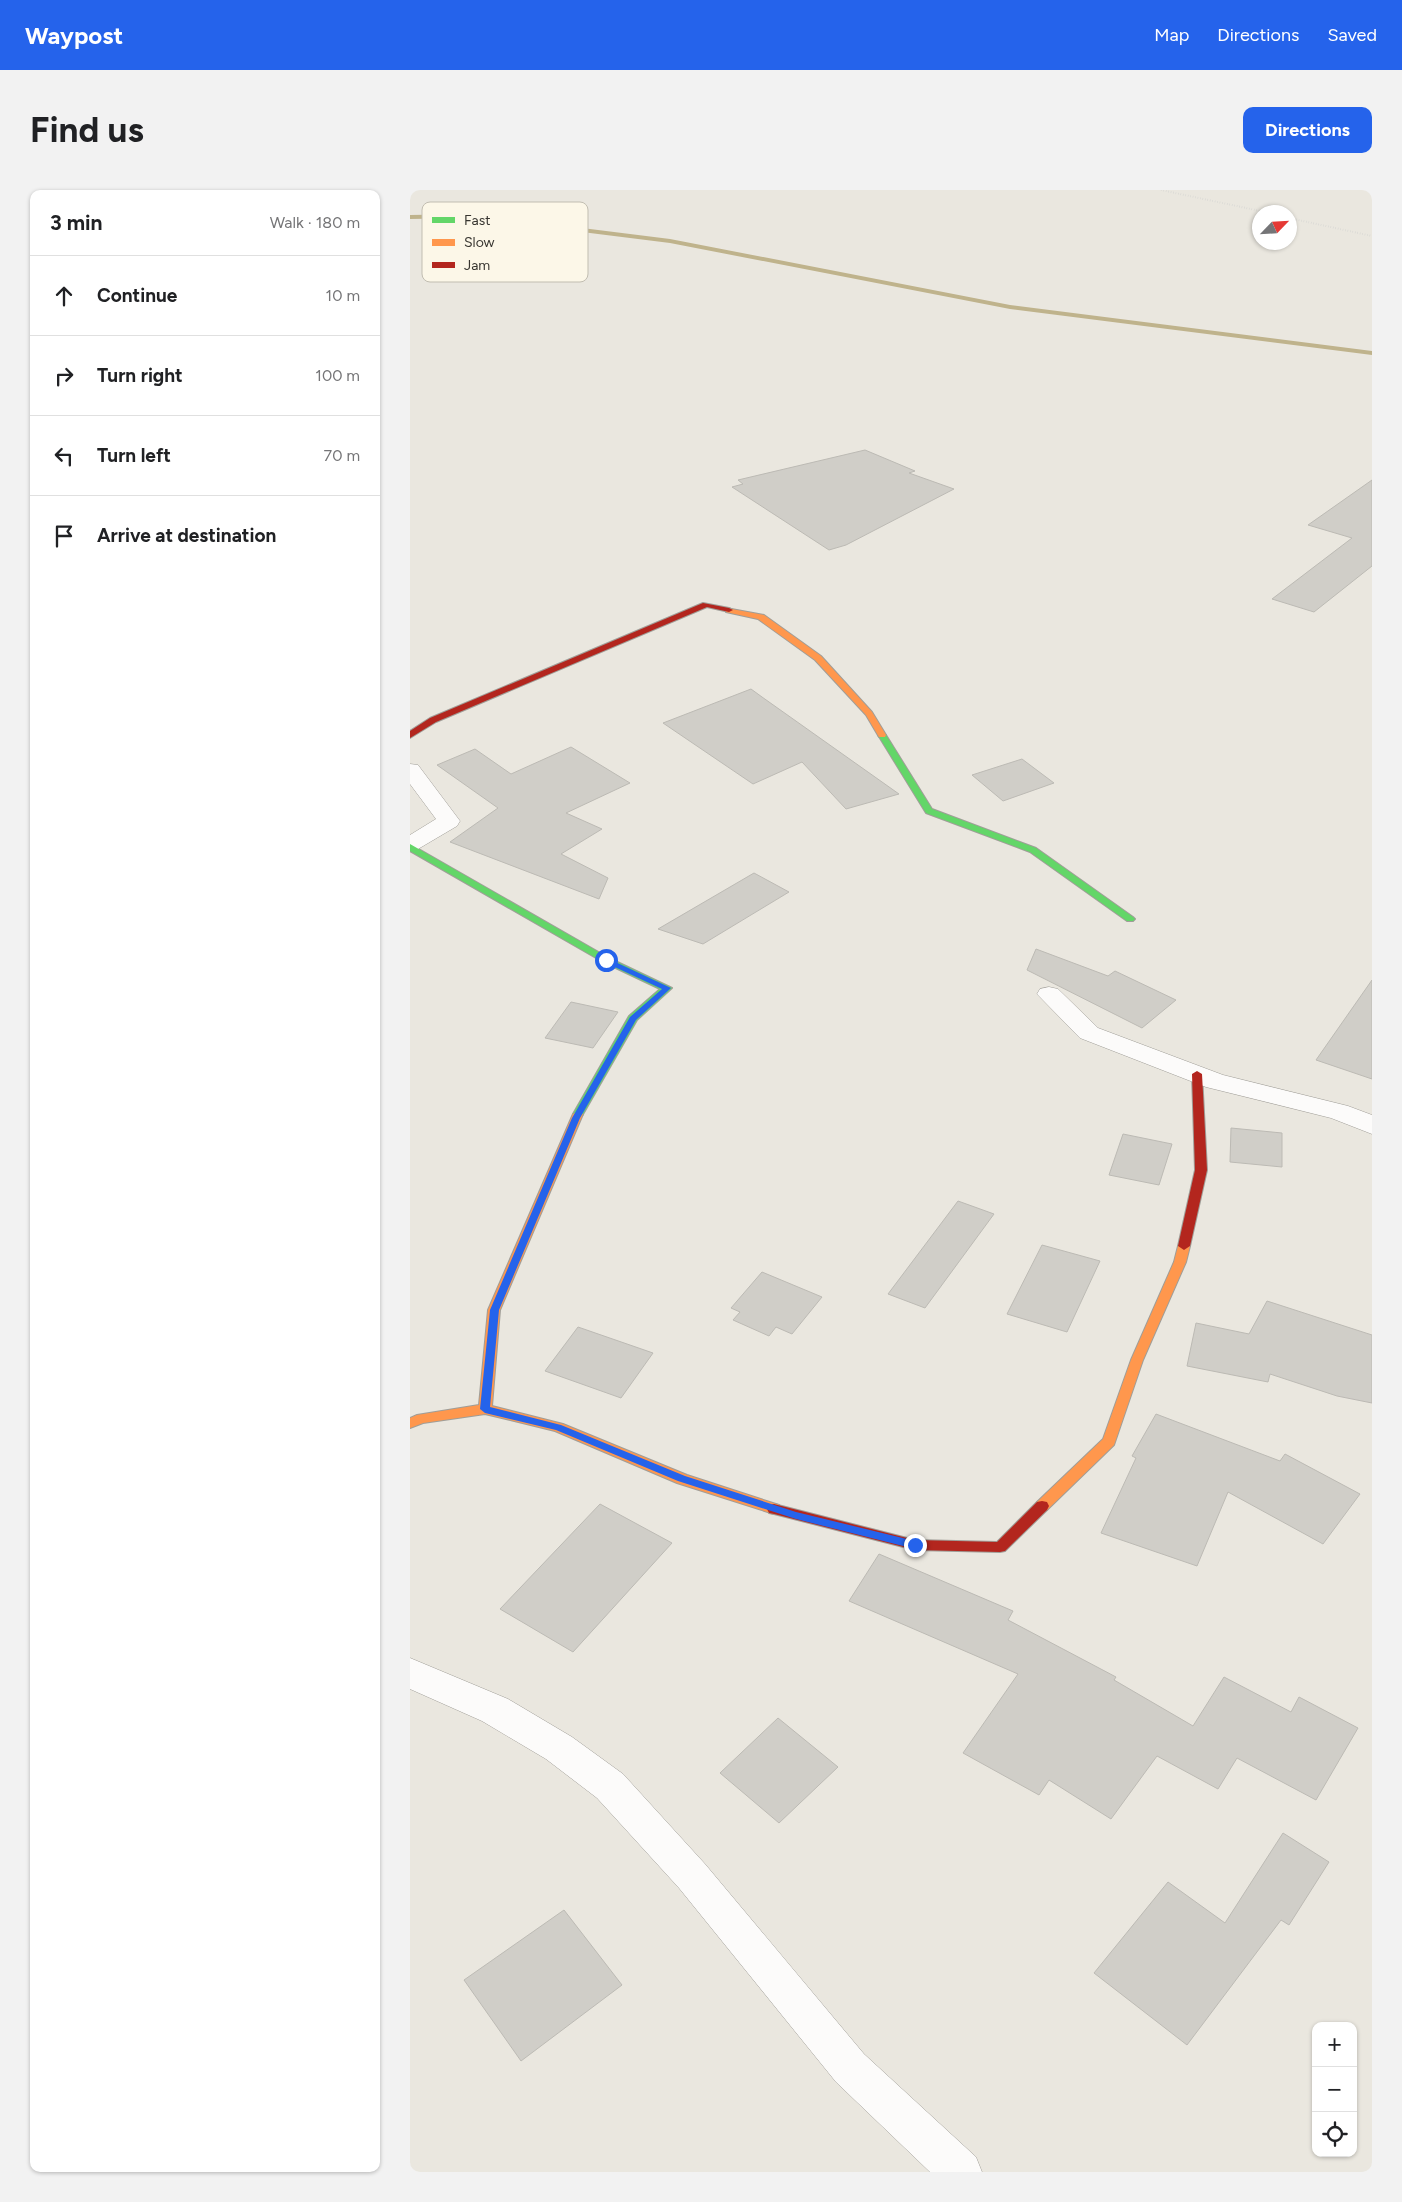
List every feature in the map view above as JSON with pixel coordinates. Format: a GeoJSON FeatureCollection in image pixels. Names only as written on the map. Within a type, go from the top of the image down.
{"type":"FeatureCollection","features":[{"type":"Feature","properties":{"kind":"street"},"geometry":{"type":"LineString","coordinates":[[410,735],[433,720],[706,605],[761,617],[818,658],[869,714],[928,811],[1033,850],[1130,919]]}},
{"type":"Feature","properties":{"kind":"street"},"geometry":{"type":"LineString","coordinates":[[410,770],[449,821],[410,845],[606,960],[667,988],[633,1018],[576,1118],[494,1310],[485,1409]]}},
{"type":"Feature","properties":{"kind":"street"},"geometry":{"type":"LineString","coordinates":[[1049,994],[1089,1033],[1215,1081],[1339,1112],[1372,1125]]}},
{"type":"Feature","properties":{"kind":"street"},"geometry":{"type":"LineString","coordinates":[[410,1423],[421,1418],[485,1409],[558,1427],[682,1478],[796,1516],[915,1545],[1000,1547],[1109,1442],[1137,1360],[1180,1262],[1200,1170],[1197,1074]]}},
{"type":"Feature","properties":{"kind":"street"},"geometry":{"type":"LineString","coordinates":[[410,1674],[495,1710],[559,1748],[610,1786],[692,1876],[850,2068],[961,2172]]}},
{"type":"Feature","properties":{"kind":"path"},"geometry":{"type":"LineString","coordinates":[[1162,190],[1252,209]]}},
{"type":"Feature","properties":{"kind":"path"},"geometry":{"type":"LineString","coordinates":[[1297,220],[1372,236]]}},
{"type":"Feature","properties":{"kind":"building"},"geometry":{"type":"Polygon","coordinates":[[[865,450],[915,471],[909,473],[954,489],[846,545],[829,550],[732,487],[743,484],[738,480],[865,450]]]}},
{"type":"Feature","properties":{"kind":"building"},"geometry":{"type":"Polygon","coordinates":[[[1372,480],[1372,566],[1314,612],[1272,599],[1352,538],[1308,525],[1372,480]]]}},
{"type":"Feature","properties":{"kind":"building"},"geometry":{"type":"Polygon","coordinates":[[[751,689],[899,794],[846,809],[802,762],[753,784],[663,723],[751,689]]]}},
{"type":"Feature","properties":{"kind":"building"},"geometry":{"type":"Polygon","coordinates":[[[571,747],[630,783],[566,813],[602,829],[561,854],[608,878],[599,899],[450,842],[498,808],[437,765],[475,749],[511,774],[571,747]]]}},
{"type":"Feature","properties":{"kind":"building"},"geometry":{"type":"Polygon","coordinates":[[[1022,759],[1054,783],[1003,801],[972,775],[1022,759]]]}},
{"type":"Feature","properties":{"kind":"building"},"geometry":{"type":"Polygon","coordinates":[[[754,873],[789,892],[703,944],[658,929],[754,873]]]}},
{"type":"Feature","properties":{"kind":"building"},"geometry":{"type":"Polygon","coordinates":[[[1036,949],[1108,976],[1115,971],[1176,1000],[1142,1028],[1027,970],[1036,949]]]}},
{"type":"Feature","properties":{"kind":"building"},"geometry":{"type":"Polygon","coordinates":[[[1372,980],[1372,1079],[1316,1060],[1372,980]]]}},
{"type":"Feature","properties":{"kind":"building"},"geometry":{"type":"Polygon","coordinates":[[[571,1002],[618,1012],[593,1048],[545,1038],[571,1002]]]}},
{"type":"Feature","properties":{"kind":"building"},"geometry":{"type":"Polygon","coordinates":[[[1231,1128],[1282,1133],[1282,1167],[1230,1162],[1231,1128]]]}},
{"type":"Feature","properties":{"kind":"building"},"geometry":{"type":"Polygon","coordinates":[[[1123,1134],[1172,1144],[1159,1185],[1109,1175],[1123,1134]]]}},
{"type":"Feature","properties":{"kind":"building"},"geometry":{"type":"Polygon","coordinates":[[[958,1201],[994,1214],[925,1308],[888,1294],[958,1201]]]}},
{"type":"Feature","properties":{"kind":"building"},"geometry":{"type":"Polygon","coordinates":[[[1042,1245],[1100,1261],[1067,1332],[1007,1314],[1042,1245]]]}},
{"type":"Feature","properties":{"kind":"building"},"geometry":{"type":"Polygon","coordinates":[[[762,1272],[822,1297],[792,1334],[776,1327],[769,1336],[733,1320],[740,1312],[731,1308],[762,1272]]]}},
{"type":"Feature","properties":{"kind":"building"},"geometry":{"type":"Polygon","coordinates":[[[1267,1301],[1372,1335],[1372,1403],[1337,1396],[1270,1374],[1268,1382],[1187,1366],[1196,1323],[1249,1334],[1267,1301]]]}},
{"type":"Feature","properties":{"kind":"building"},"geometry":{"type":"Polygon","coordinates":[[[578,1327],[653,1353],[621,1398],[545,1371],[578,1327]]]}},
{"type":"Feature","properties":{"kind":"building"},"geometry":{"type":"Polygon","coordinates":[[[1156,1414],[1280,1461],[1285,1454],[1360,1494],[1323,1544],[1228,1492],[1197,1566],[1101,1533],[1136,1458],[1132,1456],[1156,1414]]]}},
{"type":"Feature","properties":{"kind":"building"},"geometry":{"type":"Polygon","coordinates":[[[600,1504],[672,1543],[573,1652],[500,1609],[600,1504]]]}},
{"type":"Feature","properties":{"kind":"building"},"geometry":{"type":"Polygon","coordinates":[[[879,1554],[1013,1611],[1008,1620],[1116,1677],[1114,1680],[1193,1726],[1224,1677],[1291,1712],[1299,1697],[1358,1728],[1316,1800],[1237,1758],[1218,1789],[1157,1756],[1111,1819],[1049,1780],[1039,1795],[963,1753],[1018,1674],[849,1601],[879,1554]]]}},
{"type":"Feature","properties":{"kind":"building"},"geometry":{"type":"Polygon","coordinates":[[[778,1718],[838,1767],[779,1823],[720,1773],[778,1718]]]}},
{"type":"Feature","properties":{"kind":"building"},"geometry":{"type":"Polygon","coordinates":[[[1283,1833],[1329,1862],[1289,1925],[1281,1920],[1187,2045],[1094,1973],[1168,1882],[1225,1923],[1283,1833]]]}},
{"type":"Feature","properties":{"kind":"building"},"geometry":{"type":"Polygon","coordinates":[[[564,1910],[622,1985],[521,2061],[464,1980],[564,1910]]]}},
{"type":"Feature","properties":{"kind":"waterway"},"geometry":{"type":"LineString","coordinates":[[410,217],[422,217]]}},
{"type":"Feature","properties":{"kind":"waterway"},"geometry":{"type":"LineString","coordinates":[[588,231],[670,241],[1010,307],[1372,353]]}},
{"type":"Feature","properties":{"kind":"traffic: fast"},"geometry":{"type":"LineString","coordinates":[[882,735],[929,811],[1033,850],[1130,919]]}},
{"type":"Feature","properties":{"kind":"traffic: fast"},"geometry":{"type":"LineString","coordinates":[[410,847],[606,960],[667,988],[633,1018],[578,1114]]}},
{"type":"Feature","properties":{"kind":"traffic: slow"},"geometry":{"type":"LineString","coordinates":[[729,610],[761,617],[818,658],[869,714],[882,735]]}},
{"type":"Feature","properties":{"kind":"traffic: slow"},"geometry":{"type":"LineString","coordinates":[[485,1409],[494,1310],[578,1114]]}},
{"type":"Feature","properties":{"kind":"traffic: slow"},"geometry":{"type":"LineString","coordinates":[[1042,1506],[1109,1442],[1137,1360],[1180,1262],[1184,1246]]}},
{"type":"Feature","properties":{"kind":"traffic: slow"},"geometry":{"type":"LineString","coordinates":[[410,1423],[421,1418],[485,1409],[558,1427],[682,1479],[774,1509]]}},
{"type":"Feature","properties":{"kind":"traffic: jam"},"geometry":{"type":"LineString","coordinates":[[410,735],[433,720],[706,605],[729,610]]}},
{"type":"Feature","properties":{"kind":"traffic: jam"},"geometry":{"type":"LineString","coordinates":[[1184,1246],[1201,1170],[1197,1074]]}},
{"type":"Feature","properties":{"kind":"traffic: jam"},"geometry":{"type":"LineString","coordinates":[[774,1509],[915,1545],[1000,1547],[1042,1506]]}},
{"type":"Feature","properties":{"kind":"route"},"geometry":{"type":"LineString","coordinates":[[606,960],[667,988],[633,1018],[576,1118],[494,1310],[485,1409],[558,1427],[682,1478],[796,1516],[915,1545]]}}]}
